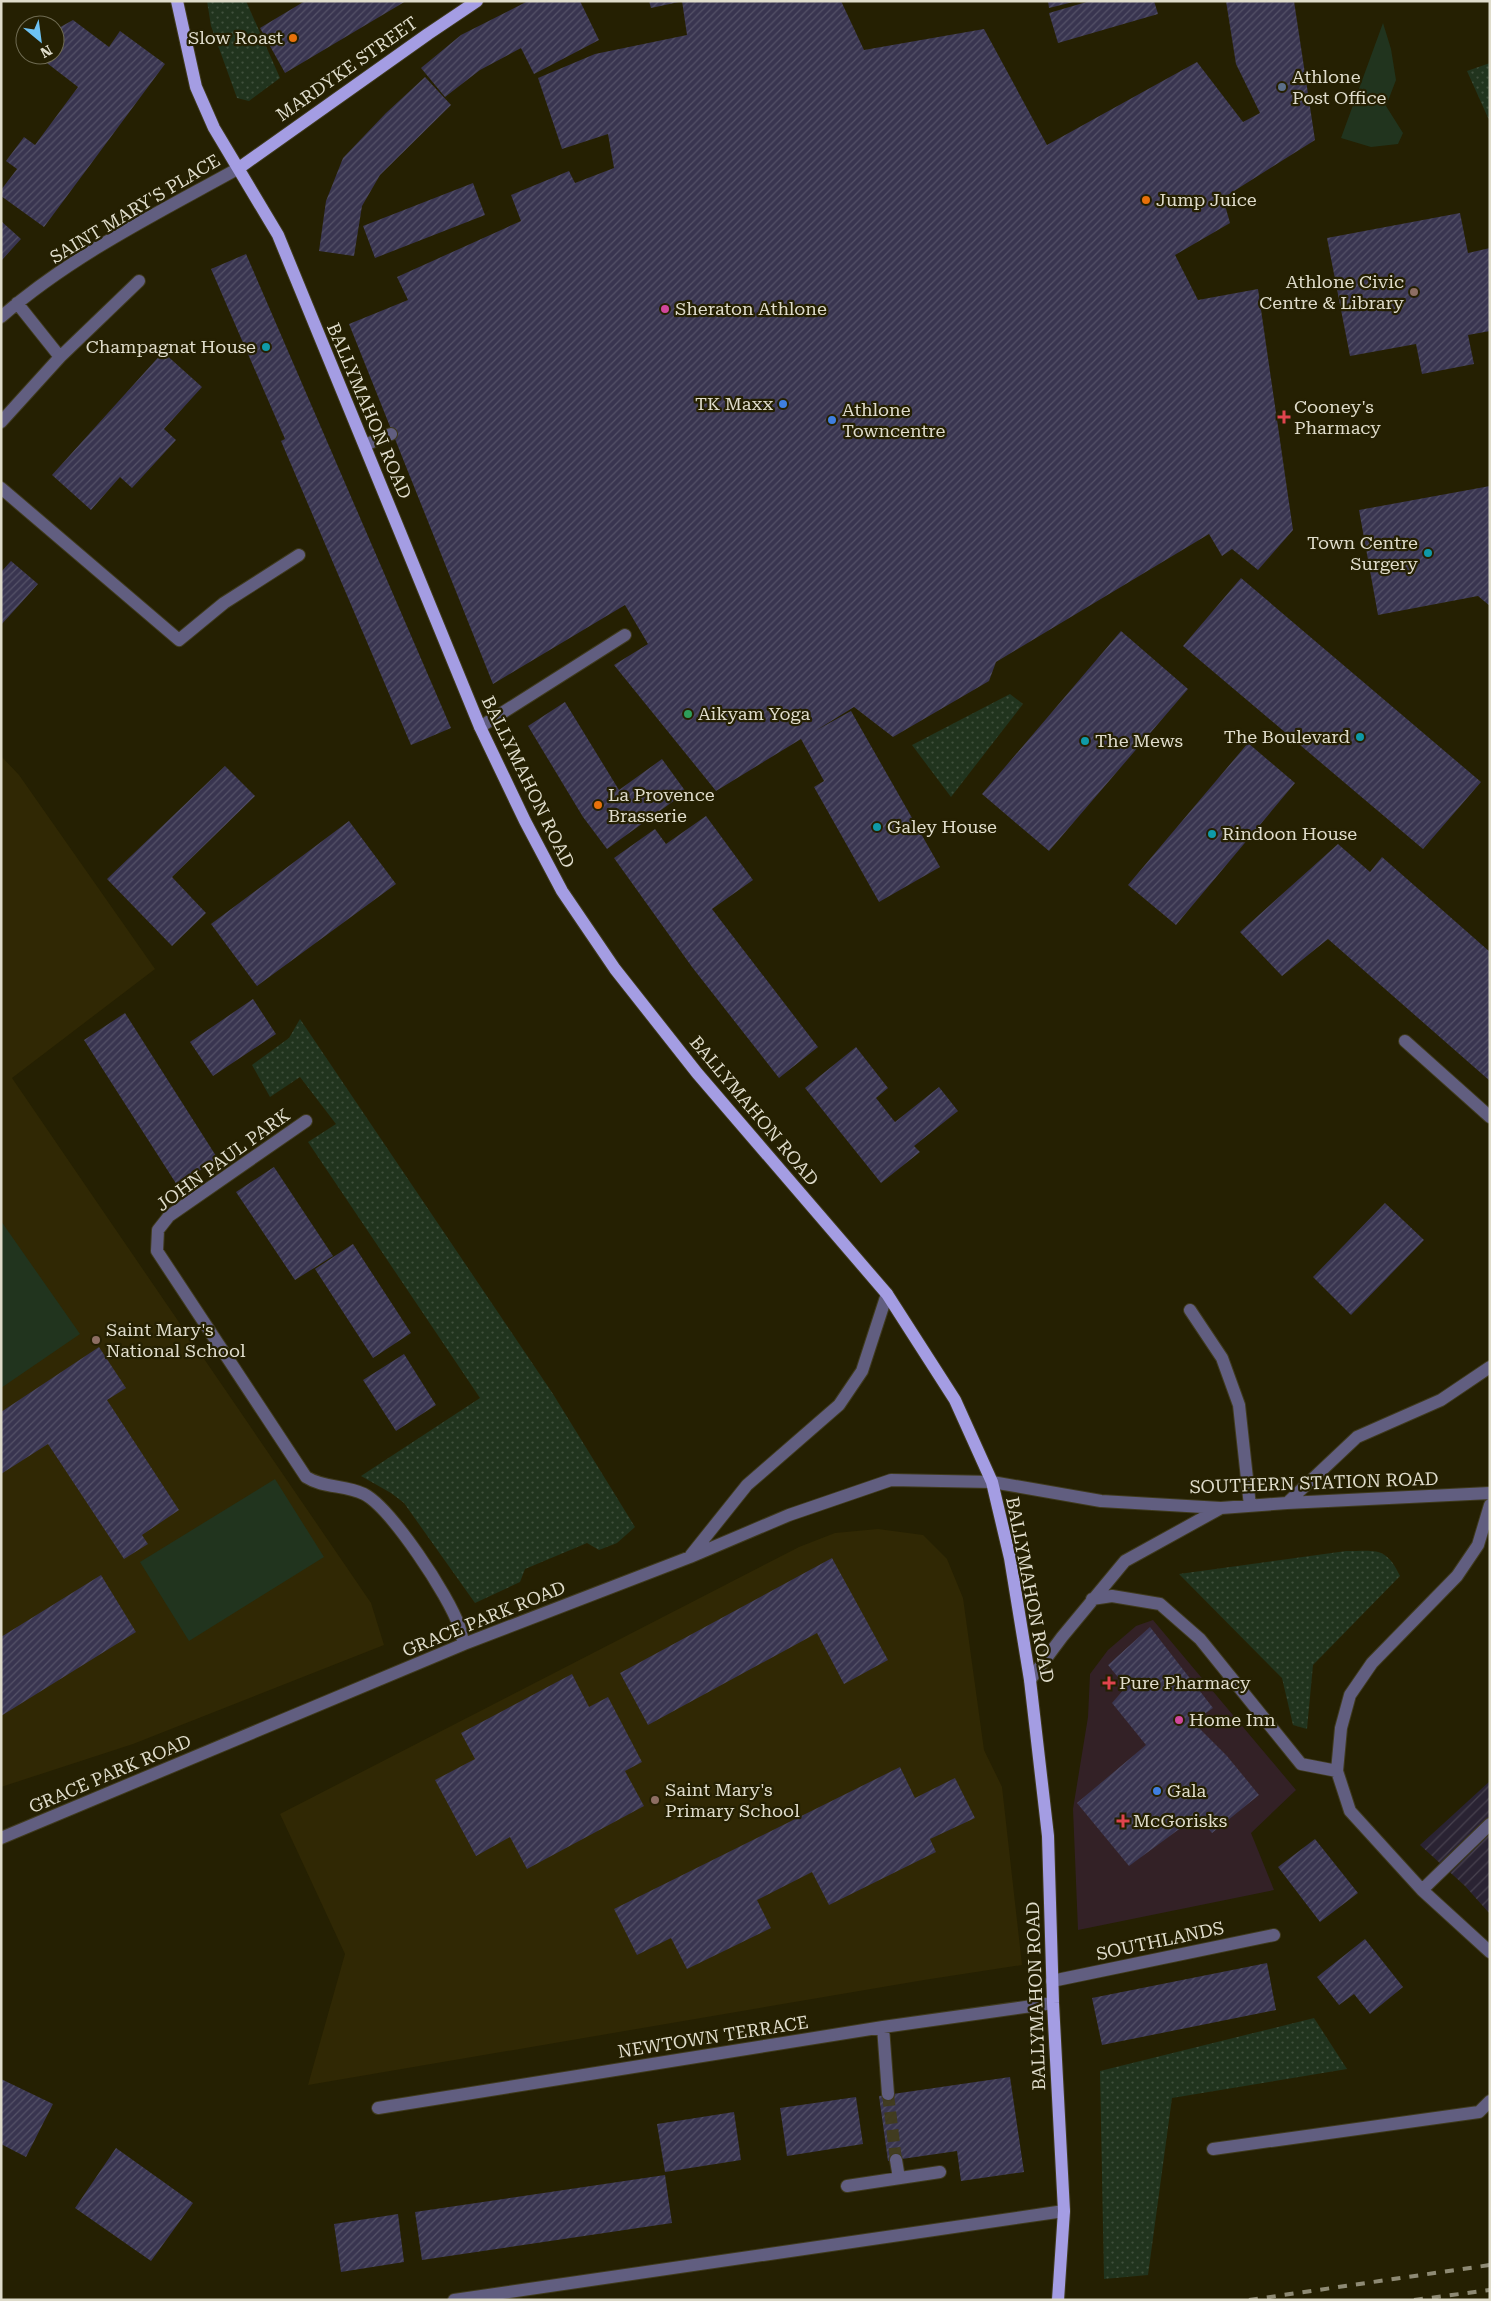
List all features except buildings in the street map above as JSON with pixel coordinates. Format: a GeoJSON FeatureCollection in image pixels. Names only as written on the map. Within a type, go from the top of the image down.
{"type":"FeatureCollection","features":[{"type":"Feature","properties":{"kind":"main road","name":"BALLYMAHON ROAD"},"geometry":{"type":"LineString","coordinates":[[176,1],[196,87],[214,128],[278,235],[480,727],[525,821],[562,891],[615,969],[733,1116],[866,1268],[886,1294],[955,1400],[992,1482],[1010,1558],[1030,1680],[1048,1836],[1052,1982],[1064,2211],[1058,2300]]}},
{"type":"Feature","properties":{"kind":"main road","name":"MARDYKE STREET"},"geometry":{"type":"LineString","coordinates":[[239,168],[477,1]]}},
{"type":"Feature","properties":{"kind":"street","name":"SAINT MARY'S PLACE"},"geometry":{"type":"LineString","coordinates":[[1,316],[99,247],[239,168]]}},
{"type":"Feature","properties":{"kind":"street"},"geometry":{"type":"LineString","coordinates":[[1,422],[60,357],[139,281]]}},
{"type":"Feature","properties":{"kind":"street"},"geometry":{"type":"LineString","coordinates":[[17,303],[60,357]]}},
{"type":"Feature","properties":{"kind":"street"},"geometry":{"type":"LineString","coordinates":[[365,445],[391,434]]}},
{"type":"Feature","properties":{"kind":"street"},"geometry":{"type":"LineString","coordinates":[[1,488],[179,640],[224,603],[299,555]]}},
{"type":"Feature","properties":{"kind":"street"},"geometry":{"type":"LineString","coordinates":[[480,727],[625,635]]}},
{"type":"Feature","properties":{"kind":"street"},"geometry":{"type":"LineString","coordinates":[[1405,1041],[1490,1117]]}},
{"type":"Feature","properties":{"kind":"street","name":"JOHN PAUL PARK"},"geometry":{"type":"LineString","coordinates":[[306,1122],[169,1216],[158,1230],[157,1251],[306,1477],[316,1484],[336,1486],[362,1494],[376,1502],[407,1538],[434,1579],[459,1625],[464,1644]]}},
{"type":"Feature","properties":{"kind":"street"},"geometry":{"type":"LineString","coordinates":[[690,1558],[747,1485],[839,1405],[862,1371],[886,1294]]}},
{"type":"Feature","properties":{"kind":"street"},"geometry":{"type":"LineString","coordinates":[[1190,1310],[1222,1358],[1239,1405],[1250,1506]]}},
{"type":"Feature","properties":{"kind":"street"},"geometry":{"type":"LineString","coordinates":[[1287,1503],[1358,1437],[1441,1400],[1490,1367]]}},
{"type":"Feature","properties":{"kind":"street","name":"GRACE PARK ROAD"},"geometry":{"type":"LineString","coordinates":[[1,1838],[464,1644],[690,1558],[789,1515],[891,1480],[992,1482]]}},
{"type":"Feature","properties":{"kind":"street","name":"SOUTHERN STATION ROAD"},"geometry":{"type":"LineString","coordinates":[[992,1482],[1101,1501],[1221,1508],[1490,1493]]}},
{"type":"Feature","properties":{"kind":"street"},"geometry":{"type":"LineString","coordinates":[[1490,1505],[1478,1544],[1457,1576],[1372,1663],[1350,1695],[1341,1728],[1337,1771],[1350,1811],[1422,1890],[1490,1952]]}},
{"type":"Feature","properties":{"kind":"street"},"geometry":{"type":"LineString","coordinates":[[1030,1680],[1092,1599],[1125,1561],[1221,1508]]}},
{"type":"Feature","properties":{"kind":"street"},"geometry":{"type":"LineString","coordinates":[[1092,1599],[1112,1596],[1160,1604],[1200,1639],[1301,1764],[1337,1771]]}},
{"type":"Feature","properties":{"kind":"street"},"geometry":{"type":"LineString","coordinates":[[1422,1890],[1490,1824]]}},
{"type":"Feature","properties":{"kind":"street","name":"SOUTHLANDS"},"geometry":{"type":"LineString","coordinates":[[1052,1982],[1274,1935]]}},
{"type":"Feature","properties":{"kind":"street","name":"NEWTOWN TERRACE"},"geometry":{"type":"LineString","coordinates":[[378,2108],[883,2027],[1053,2003]]}},
{"type":"Feature","properties":{"kind":"street"},"geometry":{"type":"LineString","coordinates":[[883,2027],[888,2094]]}},
{"type":"Feature","properties":{"kind":"street"},"geometry":{"type":"LineString","coordinates":[[1213,2149],[1479,2112],[1490,2101]]}},
{"type":"Feature","properties":{"kind":"street"},"geometry":{"type":"LineString","coordinates":[[896,2160],[899,2178]]}},
{"type":"Feature","properties":{"kind":"street"},"geometry":{"type":"LineString","coordinates":[[847,2186],[940,2172]]}},
{"type":"Feature","properties":{"kind":"street"},"geometry":{"type":"LineString","coordinates":[[454,2300],[1064,2211]]}},
{"type":"Feature","properties":{"kind":"shaded area","name":"Saint Mary's National School"},"geometry":{"type":"Polygon","coordinates":[[[1,756],[19,775],[155,969],[12,1078],[371,1603],[384,1645],[133,1744],[1,1787],[1,756]]]}},
{"type":"Feature","properties":{"kind":"shaded area","name":"Saint Mary's Primary School"},"geometry":{"type":"Polygon","coordinates":[[[878,1529],[923,1535],[947,1559],[963,1598],[984,1750],[1002,1787],[1022,1965],[308,2085],[345,1954],[280,1814],[799,1547],[835,1533],[878,1529]]]}},
{"type":"Feature","properties":{"kind":"shaded area"},"geometry":{"type":"Polygon","coordinates":[[[1153,1620],[1296,1790],[1251,1833],[1274,1890],[1078,1930],[1073,1809],[1088,1717],[1090,1674],[1108,1650],[1136,1626],[1153,1620]]]}},
{"type":"Feature","properties":{"kind":"shaded area"},"geometry":{"type":"Polygon","coordinates":[[[1490,1781],[1490,1914],[1465,1886],[1420,1845],[1490,1781]]]}},
{"type":"Feature","properties":{"kind":"green space"},"geometry":{"type":"Polygon","coordinates":[[[207,1],[246,1],[280,78],[249,101],[237,98],[211,26],[207,1]]]}},
{"type":"Feature","properties":{"kind":"green space"},"geometry":{"type":"Polygon","coordinates":[[[1383,23],[1391,49],[1396,80],[1386,106],[1403,133],[1398,144],[1371,147],[1341,138],[1383,23]]]}},
{"type":"Feature","properties":{"kind":"green space"},"geometry":{"type":"Polygon","coordinates":[[[1490,63],[1490,120],[1489,120],[1467,71],[1490,63]]]}},
{"type":"Feature","properties":{"kind":"green space"},"geometry":{"type":"Polygon","coordinates":[[[1010,694],[1023,704],[951,797],[912,745],[1010,694]]]}},
{"type":"Feature","properties":{"kind":"green space"},"geometry":{"type":"Polygon","coordinates":[[[300,1019],[553,1394],[635,1527],[617,1543],[599,1550],[587,1543],[525,1569],[520,1582],[475,1603],[404,1503],[391,1493],[361,1476],[480,1398],[308,1142],[336,1124],[300,1077],[270,1097],[252,1065],[289,1038],[300,1019]]]}},
{"type":"Feature","properties":{"kind":"green space"},"geometry":{"type":"Polygon","coordinates":[[[1,1221],[80,1334],[1,1388],[1,1221]]]}},
{"type":"Feature","properties":{"kind":"green space"},"geometry":{"type":"Polygon","coordinates":[[[275,1479],[324,1557],[189,1641],[140,1562],[275,1479]]]}},
{"type":"Feature","properties":{"kind":"green space"},"geometry":{"type":"Polygon","coordinates":[[[1346,1551],[1379,1552],[1390,1559],[1400,1576],[1313,1665],[1307,1729],[1293,1725],[1282,1678],[1179,1574],[1346,1551]]]}},
{"type":"Feature","properties":{"kind":"green space"},"geometry":{"type":"Polygon","coordinates":[[[1314,2018],[1347,2069],[1172,2098],[1148,2275],[1104,2279],[1100,2071],[1314,2018]]]}},
{"type":"Feature","properties":{"kind":"tunnel"},"geometry":{"type":"LineString","coordinates":[[888,2094],[896,2160]]}},
{"type":"Feature","properties":{"kind":"railway"},"geometry":{"type":"LineString","coordinates":[[1249,2300],[1490,2265]]}},
{"type":"Feature","properties":{"kind":"railway"},"geometry":{"type":"LineString","coordinates":[[1414,2300],[1490,2290]]}},
{"type":"Feature","properties":{"kind":"place","name":"Slow Roast"},"geometry":{"type":"Point","coordinates":[293,38]}},
{"type":"Feature","properties":{"kind":"place","name":"Athlone Post Office"},"geometry":{"type":"Point","coordinates":[1282,87]}},
{"type":"Feature","properties":{"kind":"place","name":"Jump Juice"},"geometry":{"type":"Point","coordinates":[1146,200]}},
{"type":"Feature","properties":{"kind":"place","name":"Athlone Civic Centre & Library"},"geometry":{"type":"Point","coordinates":[1414,292]}},
{"type":"Feature","properties":{"kind":"place","name":"Sheraton Athlone"},"geometry":{"type":"Point","coordinates":[665,309]}},
{"type":"Feature","properties":{"kind":"place","name":"Champagnat House"},"geometry":{"type":"Point","coordinates":[266,347]}},
{"type":"Feature","properties":{"kind":"place","name":"TK Maxx"},"geometry":{"type":"Point","coordinates":[783,404]}},
{"type":"Feature","properties":{"kind":"place","name":"Cooney's Pharmacy"},"geometry":{"type":"Point","coordinates":[1284,417]}},
{"type":"Feature","properties":{"kind":"place","name":"Athlone Towncentre"},"geometry":{"type":"Point","coordinates":[832,420]}},
{"type":"Feature","properties":{"kind":"place","name":"Town Centre Surgery"},"geometry":{"type":"Point","coordinates":[1428,553]}},
{"type":"Feature","properties":{"kind":"place","name":"Aikyam Yoga"},"geometry":{"type":"Point","coordinates":[688,714]}},
{"type":"Feature","properties":{"kind":"place","name":"The Boulevard"},"geometry":{"type":"Point","coordinates":[1360,737]}},
{"type":"Feature","properties":{"kind":"place","name":"The Mews"},"geometry":{"type":"Point","coordinates":[1085,741]}},
{"type":"Feature","properties":{"kind":"place","name":"La Provence Brasserie"},"geometry":{"type":"Point","coordinates":[598,805]}},
{"type":"Feature","properties":{"kind":"place","name":"Galey House"},"geometry":{"type":"Point","coordinates":[877,827]}},
{"type":"Feature","properties":{"kind":"place","name":"Rindoon House"},"geometry":{"type":"Point","coordinates":[1212,834]}},
{"type":"Feature","properties":{"kind":"place","name":"Saint Mary's National School"},"geometry":{"type":"Point","coordinates":[96,1340]}},
{"type":"Feature","properties":{"kind":"place","name":"Pure Pharmacy"},"geometry":{"type":"Point","coordinates":[1109,1683]}},
{"type":"Feature","properties":{"kind":"place","name":"Home Inn"},"geometry":{"type":"Point","coordinates":[1179,1720]}},
{"type":"Feature","properties":{"kind":"place","name":"Gala"},"geometry":{"type":"Point","coordinates":[1157,1791]}},
{"type":"Feature","properties":{"kind":"place","name":"Saint Mary's Primary School"},"geometry":{"type":"Point","coordinates":[655,1800]}},
{"type":"Feature","properties":{"kind":"place","name":"McGorisks"},"geometry":{"type":"Point","coordinates":[1123,1821]}}]}
